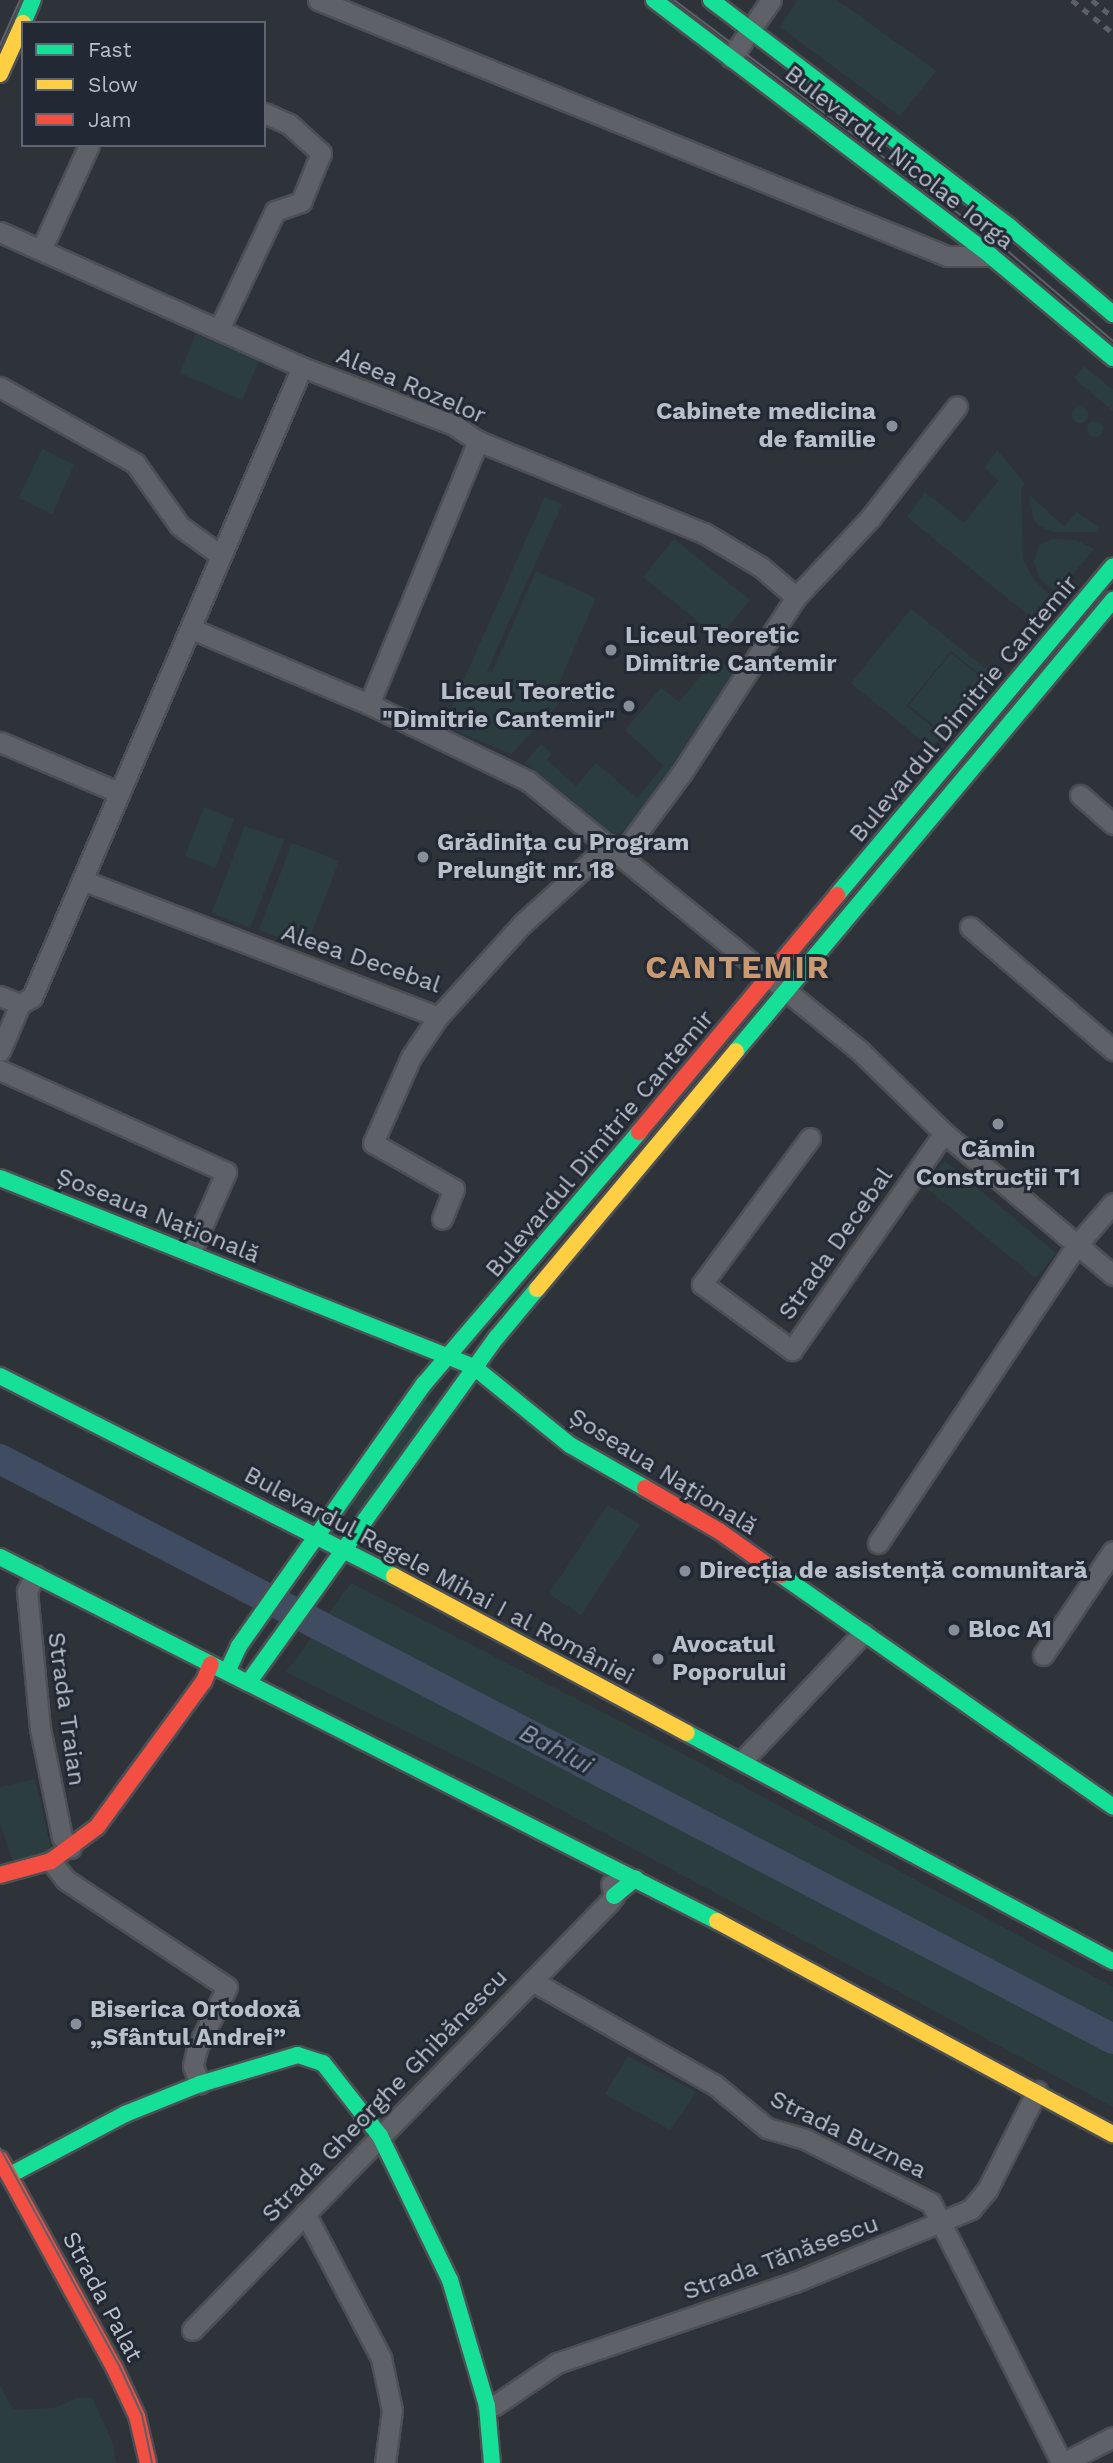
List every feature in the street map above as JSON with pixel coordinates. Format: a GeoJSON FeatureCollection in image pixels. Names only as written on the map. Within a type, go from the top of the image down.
{"type":"FeatureCollection","features":[{"type":"Feature","properties":{"kind":"main road"},"geometry":{"type":"LineString","coordinates":[[24,21],[33,0]]}},
{"type":"Feature","properties":{"kind":"main road","name":"Bulevardul Nicolae Iorga"},"geometry":{"type":"LineString","coordinates":[[654,0],[991,256],[1113,358]]}},
{"type":"Feature","properties":{"kind":"main road","name":"Bulevardul Nicolae Iorga"},"geometry":{"type":"LineString","coordinates":[[711,0],[1010,227],[1113,314]]}},
{"type":"Feature","properties":{"kind":"main road"},"geometry":{"type":"LineString","coordinates":[[0,74],[21,27]]}},
{"type":"Feature","properties":{"kind":"main road","name":"Bulevardul Dimitrie Cantemir"},"geometry":{"type":"LineString","coordinates":[[227,1672],[239,1646],[424,1384],[1113,566]]}},
{"type":"Feature","properties":{"kind":"main road","name":"Bulevardul Dimitrie Cantemir"},"geometry":{"type":"LineString","coordinates":[[248,1683],[474,1367],[1113,600]]}},
{"type":"Feature","properties":{"kind":"main road","name":"Șoseaua Națională"},"geometry":{"type":"LineString","coordinates":[[0,1178],[474,1367],[570,1445],[685,1509],[1113,1807]]}},
{"type":"Feature","properties":{"kind":"main road","name":"Bulevardul Regele Mihai I al României"},"geometry":{"type":"LineString","coordinates":[[0,1376],[743,1760],[1113,1961]]}},
{"type":"Feature","properties":{"kind":"main road"},"geometry":{"type":"LineString","coordinates":[[0,1557],[597,1861],[636,1878],[1113,2134]]}},
{"type":"Feature","properties":{"kind":"main road"},"geometry":{"type":"LineString","coordinates":[[0,1875],[51,1861],[97,1827],[204,1681],[211,1664]]}},
{"type":"Feature","properties":{"kind":"main road"},"geometry":{"type":"LineString","coordinates":[[614,1896],[636,1878]]}},
{"type":"Feature","properties":{"kind":"main road"},"geometry":{"type":"LineString","coordinates":[[10,2175],[125,2114],[200,2084],[298,2055],[323,2063],[336,2074],[380,2136],[450,2280],[487,2406],[492,2463]]}},
{"type":"Feature","properties":{"kind":"main road","name":"Strada Palat"},"geometry":{"type":"LineString","coordinates":[[0,2158],[121,2380],[137,2416],[148,2463]]}},
{"type":"Feature","properties":{"kind":"street"},"geometry":{"type":"LineString","coordinates":[[318,0],[947,256],[991,256]]}},
{"type":"Feature","properties":{"kind":"street"},"geometry":{"type":"LineString","coordinates":[[731,58],[771,0]]}},
{"type":"Feature","properties":{"kind":"street"},"geometry":{"type":"LineString","coordinates":[[219,329],[275,211],[300,202],[321,153],[289,124],[266,114]]}},
{"type":"Feature","properties":{"kind":"street"},"geometry":{"type":"LineString","coordinates":[[41,250],[88,147]]}},
{"type":"Feature","properties":{"kind":"street","name":"Aleea Rozelor"},"geometry":{"type":"LineString","coordinates":[[0,232],[302,368],[454,425],[478,440],[704,533],[761,567],[796,597]]}},
{"type":"Feature","properties":{"kind":"street"},"geometry":{"type":"LineString","coordinates":[[0,1051],[20,1004],[32,997],[302,368]]}},
{"type":"Feature","properties":{"kind":"street"},"geometry":{"type":"LineString","coordinates":[[0,387],[135,463],[180,526],[220,555]]}},
{"type":"Feature","properties":{"kind":"street","name":"Aleea Decebal"},"geometry":{"type":"LineString","coordinates":[[82,880],[438,1017],[522,925],[615,850],[681,775],[796,597],[871,517],[957,406]]}},
{"type":"Feature","properties":{"kind":"street"},"geometry":{"type":"LineString","coordinates":[[369,704],[478,440]]}},
{"type":"Feature","properties":{"kind":"street"},"geometry":{"type":"LineString","coordinates":[[192,629],[369,704],[512,771],[615,850],[861,1052],[944,1133],[1113,1275]]}},
{"type":"Feature","properties":{"kind":"street"},"geometry":{"type":"LineString","coordinates":[[0,742],[120,793]]}},
{"type":"Feature","properties":{"kind":"street"},"geometry":{"type":"LineString","coordinates":[[1080,795],[1113,824]]}},
{"type":"Feature","properties":{"kind":"street"},"geometry":{"type":"LineString","coordinates":[[970,926],[1113,1051]]}},
{"type":"Feature","properties":{"kind":"street"},"geometry":{"type":"LineString","coordinates":[[0,996],[20,1004]]}},
{"type":"Feature","properties":{"kind":"street"},"geometry":{"type":"LineString","coordinates":[[438,1017],[411,1057],[373,1143],[454,1189],[442,1219]]}},
{"type":"Feature","properties":{"kind":"street"},"geometry":{"type":"LineString","coordinates":[[0,1070],[226,1172],[191,1252]]}},
{"type":"Feature","properties":{"kind":"street","name":"Strada Decebal"},"geometry":{"type":"LineString","coordinates":[[810,1138],[702,1284],[792,1350],[944,1133]]}},
{"type":"Feature","properties":{"kind":"street"},"geometry":{"type":"LineString","coordinates":[[878,1543],[1077,1245],[1113,1203]]}},
{"type":"Feature","properties":{"kind":"street"},"geometry":{"type":"LineString","coordinates":[[1043,1655],[1113,1551]]}},
{"type":"Feature","properties":{"kind":"street","name":"Strada Traian"},"geometry":{"type":"LineString","coordinates":[[35,1575],[27,1591],[40,1728],[62,1838],[71,1848]]}},
{"type":"Feature","properties":{"kind":"street"},"geometry":{"type":"LineString","coordinates":[[743,1760],[863,1633]]}},
{"type":"Feature","properties":{"kind":"street"},"geometry":{"type":"LineString","coordinates":[[51,1861],[66,1880],[227,1987],[197,2048],[193,2066],[200,2084]]}},
{"type":"Feature","properties":{"kind":"street"},"geometry":{"type":"LineString","coordinates":[[597,1861],[614,1896]]}},
{"type":"Feature","properties":{"kind":"street","name":"Strada Gheorghe Ghibănescu"},"geometry":{"type":"LineString","coordinates":[[192,2330],[614,1896]]}},
{"type":"Feature","properties":{"kind":"street","name":"Strada Buznea"},"geometry":{"type":"LineString","coordinates":[[532,1980],[715,2085],[767,2128],[805,2139],[931,2203],[944,2223],[1063,2463]]}},
{"type":"Feature","properties":{"kind":"street","name":"Strada Tănăsescu"},"geometry":{"type":"LineString","coordinates":[[487,2406],[495,2406],[557,2363],[794,2282],[944,2223],[971,2208],[987,2190],[1037,2091]]}},
{"type":"Feature","properties":{"kind":"street"},"geometry":{"type":"LineString","coordinates":[[305,2213],[381,2358],[392,2410],[385,2463]]}},
{"type":"Feature","properties":{"kind":"street"},"geometry":{"type":"LineString","coordinates":[[1063,2463],[1113,2437]]}},
{"type":"Feature","properties":{"kind":"shaded area"},"geometry":{"type":"Polygon","coordinates":[[[798,0],[837,0],[936,71],[900,116],[780,27],[798,0]]]}},
{"type":"Feature","properties":{"kind":"shaded area"},"geometry":{"type":"Polygon","coordinates":[[[196,334],[259,361],[242,400],[180,373],[196,334]]]}},
{"type":"Feature","properties":{"kind":"shaded area"},"geometry":{"type":"Polygon","coordinates":[[[1084,366],[1113,390],[1113,411],[1074,378],[1084,366]]]}},
{"type":"Feature","properties":{"kind":"shaded area"},"geometry":{"type":"Polygon","coordinates":[[[1080,407],[1086,409],[1086,421],[1080,423],[1074,421],[1072,415],[1074,409],[1080,407]]]}},
{"type":"Feature","properties":{"kind":"shaded area"},"geometry":{"type":"Polygon","coordinates":[[[1092,421],[1098,421],[1103,429],[1101,435],[1092,437],[1087,432],[1087,426],[1092,421]]]}},
{"type":"Feature","properties":{"kind":"shaded area"},"geometry":{"type":"Polygon","coordinates":[[[42,449],[74,465],[52,514],[19,498],[42,449]]]}},
{"type":"Feature","properties":{"kind":"shaded area"},"geometry":{"type":"Polygon","coordinates":[[[997,450],[1025,484],[1021,490],[1023,559],[1034,580],[1051,597],[1033,619],[907,517],[925,492],[964,523],[999,480],[985,468],[997,450]]]}},
{"type":"Feature","properties":{"kind":"shaded area"},"geometry":{"type":"Polygon","coordinates":[[[1030,495],[1064,527],[1077,512],[1099,528],[1097,532],[1054,532],[1041,527],[1033,519],[1030,495]]]}},
{"type":"Feature","properties":{"kind":"shaded area"},"geometry":{"type":"Polygon","coordinates":[[[545,497],[562,504],[487,671],[492,673],[536,571],[596,598],[552,699],[559,704],[511,754],[449,728],[447,718],[545,497]]]}},
{"type":"Feature","properties":{"kind":"shaded area"},"geometry":{"type":"Polygon","coordinates":[[[674,539],[750,600],[719,638],[643,577],[674,539]]]}},
{"type":"Feature","properties":{"kind":"shaded area"},"geometry":{"type":"Polygon","coordinates":[[[1052,539],[1075,540],[1094,549],[1057,593],[1040,578],[1034,562],[1039,545],[1052,539]]]}},
{"type":"Feature","properties":{"kind":"shaded area"},"geometry":{"type":"Polygon","coordinates":[[[911,609],[991,673],[986,679],[951,651],[906,706],[942,735],[931,748],[851,683],[911,609]]]}},
{"type":"Feature","properties":{"kind":"shaded area"},"geometry":{"type":"Polygon","coordinates":[[[951,653],[986,681],[943,733],[909,705],[951,653]]]}},
{"type":"Feature","properties":{"kind":"shaded area"},"geometry":{"type":"Polygon","coordinates":[[[716,658],[733,673],[636,821],[619,834],[608,832],[525,763],[541,744],[552,754],[547,760],[576,786],[596,763],[637,798],[664,766],[625,730],[661,688],[679,702],[716,658]]]}},
{"type":"Feature","properties":{"kind":"shaded area"},"geometry":{"type":"Polygon","coordinates":[[[204,807],[234,819],[215,868],[185,856],[204,807]]]}},
{"type":"Feature","properties":{"kind":"shaded area"},"geometry":{"type":"Polygon","coordinates":[[[245,826],[284,840],[250,928],[212,913],[245,826]]]}},
{"type":"Feature","properties":{"kind":"shaded area"},"geometry":{"type":"Polygon","coordinates":[[[292,843],[339,861],[306,947],[259,930],[292,843]]]}},
{"type":"Feature","properties":{"kind":"shaded area"},"geometry":{"type":"Polygon","coordinates":[[[945,1161],[1056,1253],[1036,1278],[924,1186],[945,1161]]]}},
{"type":"Feature","properties":{"kind":"shaded area"},"geometry":{"type":"Polygon","coordinates":[[[426,1400],[434,1406],[358,1511],[350,1505],[426,1400]]]}},
{"type":"Feature","properties":{"kind":"shaded area"},"geometry":{"type":"Polygon","coordinates":[[[608,1505],[640,1525],[581,1615],[549,1594],[608,1505]]]}},
{"type":"Feature","properties":{"kind":"shaded area"},"geometry":{"type":"Polygon","coordinates":[[[351,1583],[689,1757],[1113,1987],[1113,2107],[513,1784],[286,1672],[351,1583]]]}},
{"type":"Feature","properties":{"kind":"shaded area"},"geometry":{"type":"Polygon","coordinates":[[[35,1779],[52,1853],[13,1862],[0,1823],[0,1787],[35,1779]]]}},
{"type":"Feature","properties":{"kind":"shaded area"},"geometry":{"type":"Polygon","coordinates":[[[628,2056],[696,2092],[670,2130],[605,2094],[628,2056]]]}},
{"type":"Feature","properties":{"kind":"shaded area"},"geometry":{"type":"Polygon","coordinates":[[[0,2385],[13,2410],[55,2408],[76,2398],[92,2398],[112,2441],[116,2463],[0,2463],[0,2385]]]}},
{"type":"Feature","properties":{"kind":"waterway","name":"Bahlui"},"geometry":{"type":"LineString","coordinates":[[0,1459],[1113,2039]]}},
{"type":"Feature","properties":{"kind":"tram line"},"geometry":{"type":"LineString","coordinates":[[0,45],[20,0]]}},
{"type":"Feature","properties":{"kind":"tram line"},"geometry":{"type":"LineString","coordinates":[[674,0],[1004,248],[1113,341]]}},
{"type":"Feature","properties":{"kind":"tram line"},"geometry":{"type":"LineString","coordinates":[[0,2148],[119,2365],[142,2415],[152,2463]]}},
{"type":"Feature","properties":{"kind":"railway"},"geometry":{"type":"LineString","coordinates":[[1072,0],[1113,33]]}},
{"type":"Feature","properties":{"kind":"railway"},"geometry":{"type":"LineString","coordinates":[[1092,0],[1113,17]]}},
{"type":"Feature","properties":{"kind":"traffic: fast"},"geometry":{"type":"LineString","coordinates":[[24,21],[33,0]]}},
{"type":"Feature","properties":{"kind":"traffic: fast"},"geometry":{"type":"LineString","coordinates":[[654,0],[991,256],[1113,358]]}},
{"type":"Feature","properties":{"kind":"traffic: fast"},"geometry":{"type":"LineString","coordinates":[[711,0],[1010,227],[1113,314]]}},
{"type":"Feature","properties":{"kind":"traffic: fast"},"geometry":{"type":"LineString","coordinates":[[837,895],[1113,566]]}},
{"type":"Feature","properties":{"kind":"traffic: fast"},"geometry":{"type":"LineString","coordinates":[[736,1051],[1113,600]]}},
{"type":"Feature","properties":{"kind":"traffic: fast"},"geometry":{"type":"LineString","coordinates":[[227,1672],[239,1646],[424,1384],[639,1132]]}},
{"type":"Feature","properties":{"kind":"traffic: fast"},"geometry":{"type":"LineString","coordinates":[[0,1178],[474,1367],[570,1445],[645,1488]]}},
{"type":"Feature","properties":{"kind":"traffic: fast"},"geometry":{"type":"LineString","coordinates":[[248,1683],[497,1337],[537,1289]]}},
{"type":"Feature","properties":{"kind":"traffic: fast"},"geometry":{"type":"LineString","coordinates":[[0,1376],[394,1576]]}},
{"type":"Feature","properties":{"kind":"traffic: fast"},"geometry":{"type":"LineString","coordinates":[[0,1557],[717,1921]]}},
{"type":"Feature","properties":{"kind":"traffic: fast"},"geometry":{"type":"LineString","coordinates":[[781,1575],[1113,1807]]}},
{"type":"Feature","properties":{"kind":"traffic: fast"},"geometry":{"type":"LineString","coordinates":[[687,1733],[1113,1961]]}},
{"type":"Feature","properties":{"kind":"traffic: fast"},"geometry":{"type":"LineString","coordinates":[[614,1896],[636,1878]]}},
{"type":"Feature","properties":{"kind":"traffic: fast"},"geometry":{"type":"LineString","coordinates":[[10,2175],[125,2114],[200,2084],[298,2055],[323,2063],[380,2136],[450,2280],[487,2406],[492,2463]]}},
{"type":"Feature","properties":{"kind":"traffic: slow"},"geometry":{"type":"LineString","coordinates":[[0,74],[21,27]]}},
{"type":"Feature","properties":{"kind":"traffic: slow"},"geometry":{"type":"LineString","coordinates":[[537,1289],[736,1051]]}},
{"type":"Feature","properties":{"kind":"traffic: slow"},"geometry":{"type":"LineString","coordinates":[[394,1576],[687,1733]]}},
{"type":"Feature","properties":{"kind":"traffic: slow"},"geometry":{"type":"LineString","coordinates":[[717,1921],[1113,2134]]}},
{"type":"Feature","properties":{"kind":"traffic: jam"},"geometry":{"type":"LineString","coordinates":[[639,1132],[837,895]]}},
{"type":"Feature","properties":{"kind":"traffic: jam"},"geometry":{"type":"LineString","coordinates":[[645,1488],[719,1531],[781,1575]]}},
{"type":"Feature","properties":{"kind":"traffic: jam"},"geometry":{"type":"LineString","coordinates":[[0,1875],[51,1861],[97,1827],[204,1681],[211,1664]]}},
{"type":"Feature","properties":{"kind":"traffic: jam"},"geometry":{"type":"LineString","coordinates":[[0,2159],[114,2367],[137,2416],[148,2463]]}},
{"type":"Feature","properties":{"kind":"place","name":"Cabinete medicina de familie"},"geometry":{"type":"Point","coordinates":[892,426]}},
{"type":"Feature","properties":{"kind":"place","name":"Liceul Teoretic Dimitrie Cantemir"},"geometry":{"type":"Point","coordinates":[611,650]}},
{"type":"Feature","properties":{"kind":"place","name":"Liceul Teoretic \"Dimitrie Cantemir\""},"geometry":{"type":"Point","coordinates":[629,706]}},
{"type":"Feature","properties":{"kind":"place","name":"Grădinița cu Program Prelungit nr. 18"},"geometry":{"type":"Point","coordinates":[423,857]}},
{"type":"Feature","properties":{"kind":"place","name":"Cămin Construcții T1"},"geometry":{"type":"Point","coordinates":[998,1124]}},
{"type":"Feature","properties":{"kind":"place","name":"Direcția de asistență comunitară"},"geometry":{"type":"Point","coordinates":[685,1571]}},
{"type":"Feature","properties":{"kind":"place","name":"Bloc A1"},"geometry":{"type":"Point","coordinates":[954,1630]}},
{"type":"Feature","properties":{"kind":"place","name":"Avocatul Poporului"},"geometry":{"type":"Point","coordinates":[658,1659]}},
{"type":"Feature","properties":{"kind":"place","name":"Biserica Ortodoxă „Sfântul Andrei”"},"geometry":{"type":"Point","coordinates":[76,2024]}},
{"type":"Feature","properties":{"kind":"district","name":"CANTEMIR"},"geometry":{"type":"Point","coordinates":[738,967]}}]}
